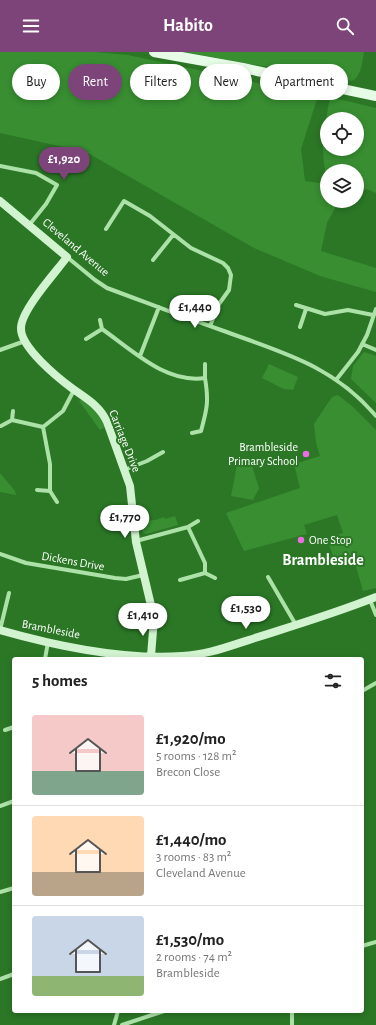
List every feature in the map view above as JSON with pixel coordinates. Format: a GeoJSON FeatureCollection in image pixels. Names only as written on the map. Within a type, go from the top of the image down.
{"type":"FeatureCollection","features":[{"type":"Feature","properties":{"kind":"main road"},"geometry":{"type":"LineString","coordinates":[[154,52],[243,68],[376,96]]}},
{"type":"Feature","properties":{"kind":"street"},"geometry":{"type":"LineString","coordinates":[[0,166],[36,173],[57,186],[46,204],[30,224]]}},
{"type":"Feature","properties":{"kind":"street","name":"Cleveland Avenue"},"geometry":{"type":"LineString","coordinates":[[0,201],[30,224],[95,280],[107,288],[306,361],[336,380],[357,396],[376,416]]}},
{"type":"Feature","properties":{"kind":"street"},"geometry":{"type":"LineString","coordinates":[[106,229],[124,201],[150,216],[191,248],[223,263],[231,275],[229,290],[219,304],[210,326]]}},
{"type":"Feature","properties":{"kind":"street"},"geometry":{"type":"LineString","coordinates":[[153,260],[174,235]]}},
{"type":"Feature","properties":{"kind":"street","name":"Carriage Drive"},"geometry":{"type":"LineString","coordinates":[[68,257],[26,311],[20,328],[26,341],[47,369],[90,400],[103,414],[130,486],[136,542],[154,618],[152,656]]}},
{"type":"Feature","properties":{"kind":"street"},"geometry":{"type":"LineString","coordinates":[[296,305],[325,314],[353,310],[373,315]]}},
{"type":"Feature","properties":{"kind":"street"},"geometry":{"type":"LineString","coordinates":[[140,356],[159,307]]}},
{"type":"Feature","properties":{"kind":"street"},"geometry":{"type":"LineString","coordinates":[[300,327],[306,308]]}},
{"type":"Feature","properties":{"kind":"street"},"geometry":{"type":"LineString","coordinates":[[336,380],[362,344],[376,309]]}},
{"type":"Feature","properties":{"kind":"street"},"geometry":{"type":"LineString","coordinates":[[100,320],[102,329],[140,356],[172,375],[194,380],[205,378]]}},
{"type":"Feature","properties":{"kind":"street"},"geometry":{"type":"LineString","coordinates":[[86,339],[102,329]]}},
{"type":"Feature","properties":{"kind":"street"},"geometry":{"type":"LineString","coordinates":[[0,350],[26,341]]}},
{"type":"Feature","properties":{"kind":"street"},"geometry":{"type":"LineString","coordinates":[[362,344],[376,350]]}},
{"type":"Feature","properties":{"kind":"street"},"geometry":{"type":"LineString","coordinates":[[192,433],[201,431],[209,399],[205,378],[205,364]]}},
{"type":"Feature","properties":{"kind":"street"},"geometry":{"type":"LineString","coordinates":[[43,427],[63,410],[75,390]]}},
{"type":"Feature","properties":{"kind":"street"},"geometry":{"type":"LineString","coordinates":[[12,411],[12,420]]}},
{"type":"Feature","properties":{"kind":"street"},"geometry":{"type":"LineString","coordinates":[[1,426],[12,420],[43,427]]}},
{"type":"Feature","properties":{"kind":"street"},"geometry":{"type":"LineString","coordinates":[[43,427],[50,464],[50,491],[57,502]]}},
{"type":"Feature","properties":{"kind":"street"},"geometry":{"type":"LineString","coordinates":[[124,470],[147,461],[163,452]]}},
{"type":"Feature","properties":{"kind":"street"},"geometry":{"type":"LineString","coordinates":[[37,490],[50,491]]}},
{"type":"Feature","properties":{"kind":"street"},"geometry":{"type":"LineString","coordinates":[[136,542],[188,527],[198,521]]}},
{"type":"Feature","properties":{"kind":"street"},"geometry":{"type":"LineString","coordinates":[[188,527],[204,563],[205,573]]}},
{"type":"Feature","properties":{"kind":"street","name":"Dickens Drive"},"geometry":{"type":"LineString","coordinates":[[0,554],[26,563],[115,578],[126,579],[143,575]]}},
{"type":"Feature","properties":{"kind":"street"},"geometry":{"type":"LineString","coordinates":[[180,580],[205,573],[215,578]]}},
{"type":"Feature","properties":{"kind":"street"},"geometry":{"type":"LineString","coordinates":[[268,577],[296,625]]}},
{"type":"Feature","properties":{"kind":"street"},"geometry":{"type":"LineString","coordinates":[[0,630],[9,593]]}},
{"type":"Feature","properties":{"kind":"street"},"geometry":{"type":"LineString","coordinates":[[373,598],[376,615]]}},
{"type":"Feature","properties":{"kind":"street","name":"Brambleside"},"geometry":{"type":"LineString","coordinates":[[0,630],[48,642],[122,656],[182,656],[203,653],[296,625],[373,598]]}},
{"type":"Feature","properties":{"kind":"street"},"geometry":{"type":"LineString","coordinates":[[45,657],[48,642]]}},
{"type":"Feature","properties":{"kind":"street"},"geometry":{"type":"LineString","coordinates":[[364,690],[376,683]]}},
{"type":"Feature","properties":{"kind":"street"},"geometry":{"type":"LineString","coordinates":[[5,730],[12,728]]}},
{"type":"Feature","properties":{"kind":"street"},"geometry":{"type":"LineString","coordinates":[[0,806],[12,803]]}},
{"type":"Feature","properties":{"kind":"street"},"geometry":{"type":"LineString","coordinates":[[0,892],[12,889]]}},
{"type":"Feature","properties":{"kind":"street"},"geometry":{"type":"LineString","coordinates":[[364,945],[376,942]]}},
{"type":"Feature","properties":{"kind":"street"},"geometry":{"type":"LineString","coordinates":[[0,979],[12,975]]}},
{"type":"Feature","properties":{"kind":"street"},"geometry":{"type":"LineString","coordinates":[[114,1025],[117,1013]]}},
{"type":"Feature","properties":{"kind":"street"},"geometry":{"type":"LineString","coordinates":[[122,1025],[158,1013]]}},
{"type":"Feature","properties":{"kind":"street"},"geometry":{"type":"LineString","coordinates":[[292,1013],[292,1025]]}},
{"type":"Feature","properties":{"kind":"green space"},"geometry":{"type":"Polygon","coordinates":[[[0,52],[95,52],[128,55],[170,64],[130,64],[130,100],[191,100],[191,69],[199,70],[199,100],[252,100],[252,82],[260,83],[260,100],[317,100],[301,149],[305,181],[320,183],[320,208],[335,208],[327,223],[321,251],[376,268],[376,292],[320,276],[254,248],[86,152],[0,133],[0,52]]]}},
{"type":"Feature","properties":{"kind":"green space"},"geometry":{"type":"Polygon","coordinates":[[[185,52],[364,52],[360,72],[352,81],[348,80],[348,64],[260,64],[260,66],[185,52]]]}},
{"type":"Feature","properties":{"kind":"green space"},"geometry":{"type":"Polygon","coordinates":[[[329,100],[343,100],[376,108],[376,193],[364,189],[364,164],[324,164],[323,156],[364,156],[364,112],[327,112],[329,100]]]}},
{"type":"Feature","properties":{"kind":"green space"},"geometry":{"type":"Polygon","coordinates":[[[364,352],[376,356],[376,403],[351,379],[353,366],[364,352]]]}},
{"type":"Feature","properties":{"kind":"green space"},"geometry":{"type":"Polygon","coordinates":[[[269,364],[298,377],[293,390],[284,389],[262,378],[269,364]]]}},
{"type":"Feature","properties":{"kind":"green space"},"geometry":{"type":"Polygon","coordinates":[[[338,395],[352,406],[376,430],[376,588],[363,591],[353,556],[335,562],[327,538],[343,533],[337,515],[304,525],[307,534],[244,551],[226,513],[300,488],[294,464],[320,456],[316,443],[314,424],[332,397],[338,395]]]}},
{"type":"Feature","properties":{"kind":"green space"},"geometry":{"type":"Polygon","coordinates":[[[82,399],[101,416],[105,427],[100,430],[79,401],[82,399]]]}},
{"type":"Feature","properties":{"kind":"green space"},"geometry":{"type":"Polygon","coordinates":[[[237,465],[252,466],[259,488],[253,500],[231,496],[237,465]]]}},
{"type":"Feature","properties":{"kind":"green space"},"geometry":{"type":"Polygon","coordinates":[[[0,473],[15,491],[16,495],[0,492],[0,473]]]}},
{"type":"Feature","properties":{"kind":"green space"},"geometry":{"type":"Polygon","coordinates":[[[175,516],[178,525],[146,534],[142,532],[142,521],[156,520],[164,517],[165,519],[175,516]]]}},
{"type":"Feature","properties":{"kind":"place","name":"Brambleside Primary School"},"geometry":{"type":"Point","coordinates":[306,454]}},
{"type":"Feature","properties":{"kind":"place","name":"One Stop"},"geometry":{"type":"Point","coordinates":[301,540]}},
{"type":"Feature","properties":{"kind":"district","name":"Brambleside"},"geometry":{"type":"Point","coordinates":[323,560]}}]}
